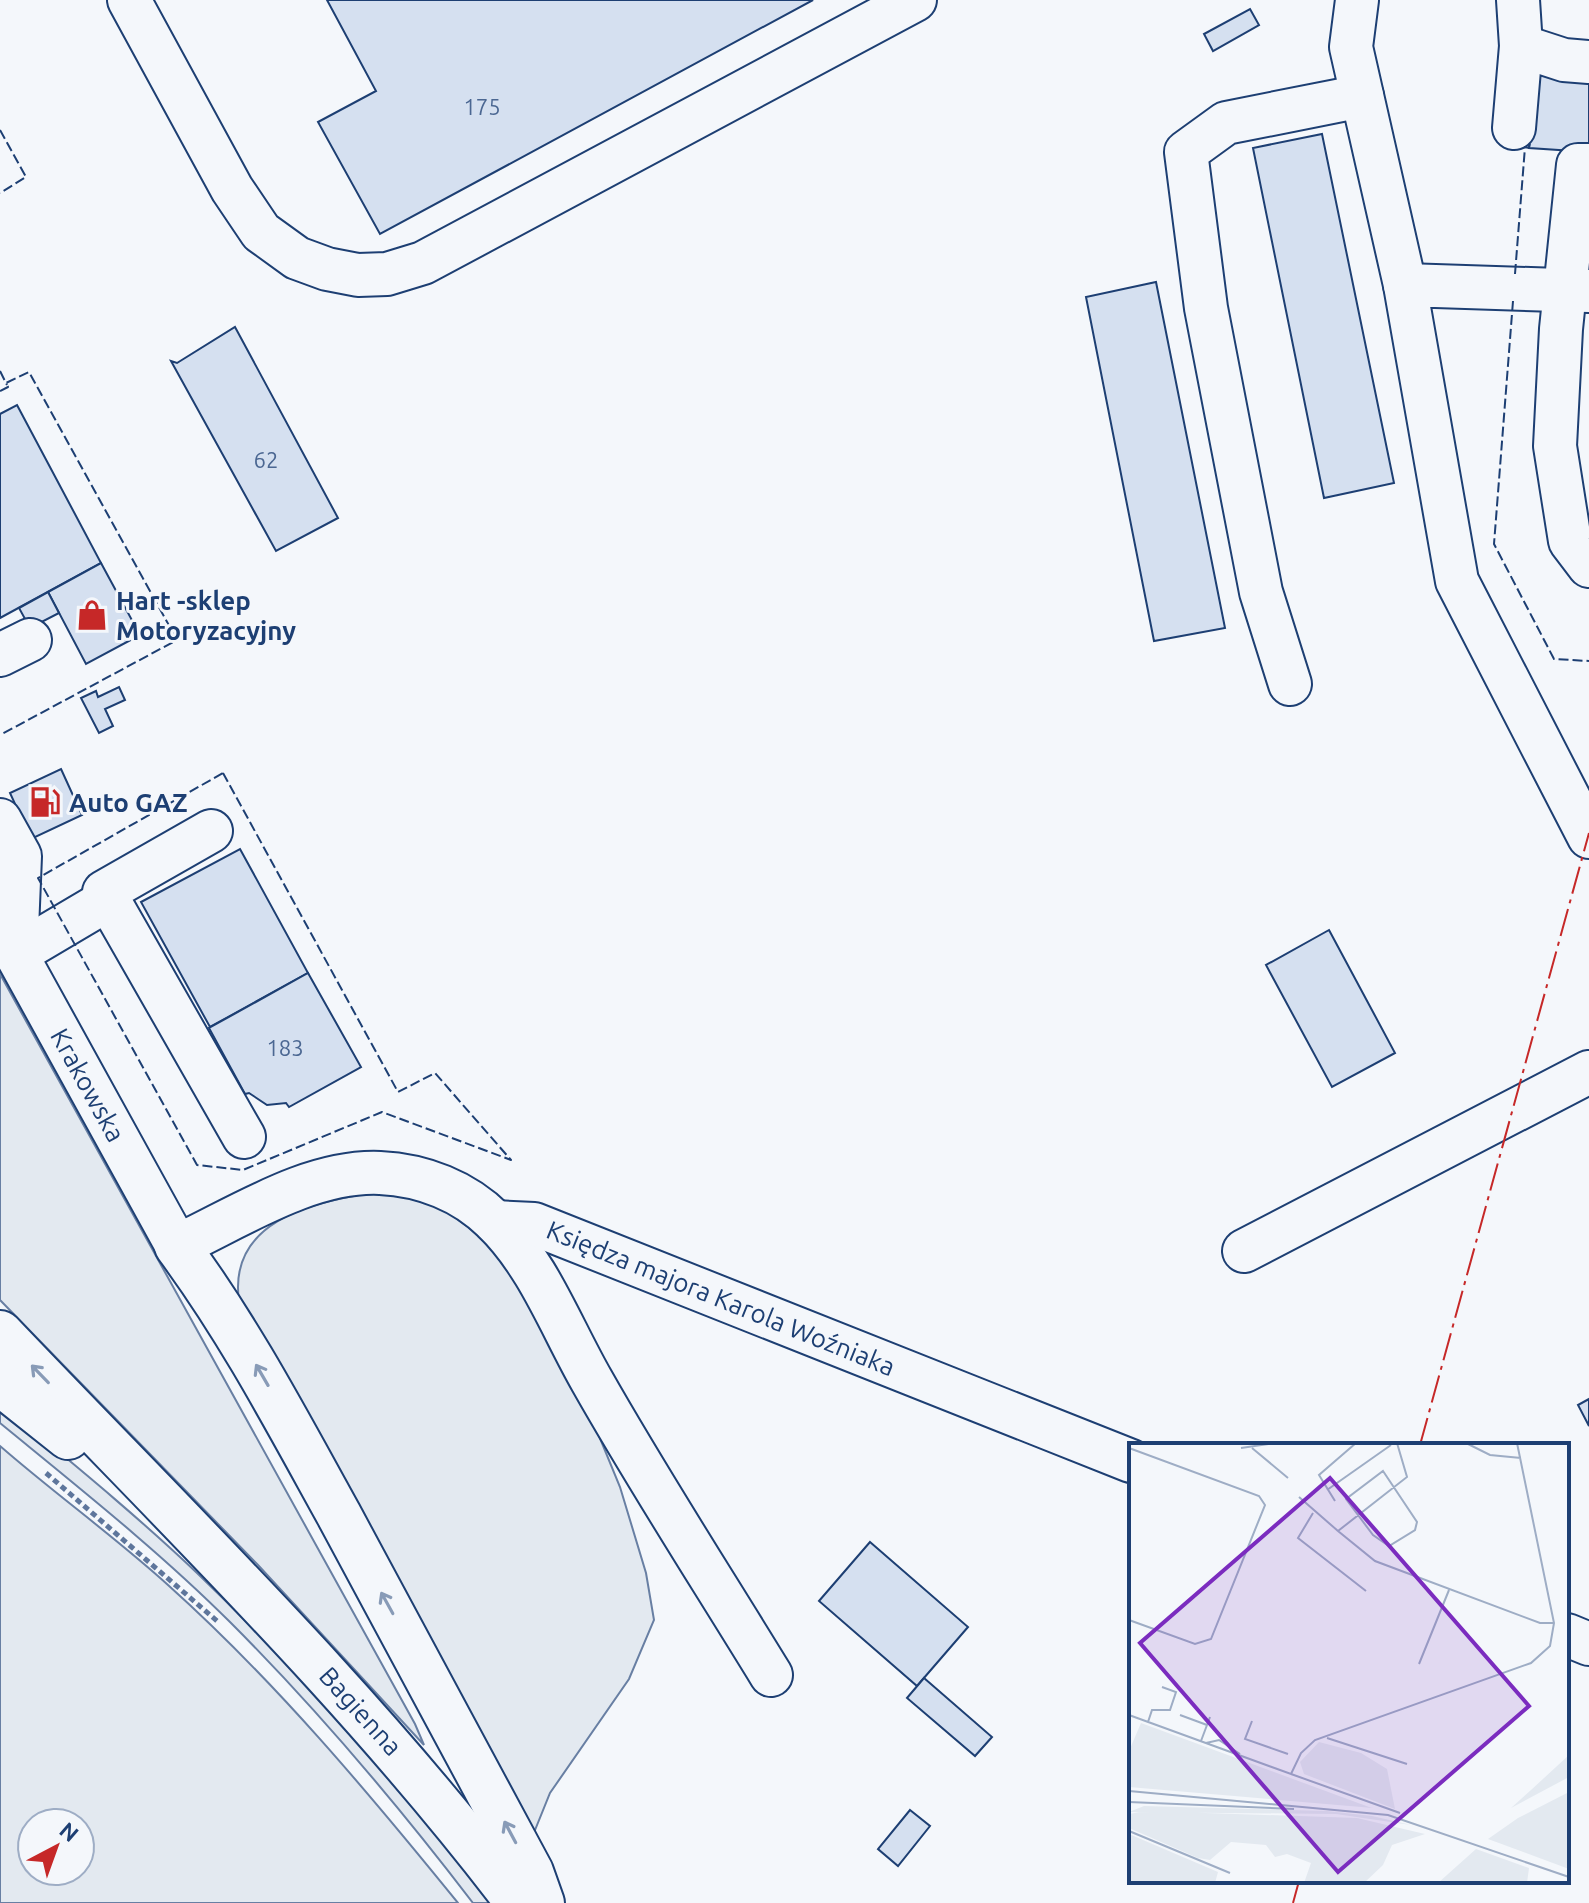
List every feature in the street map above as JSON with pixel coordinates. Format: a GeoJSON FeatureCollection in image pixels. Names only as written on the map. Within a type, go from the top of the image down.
{"type":"FeatureCollection","features":[{"type":"Feature","properties":{"kind":"main road"},"geometry":{"type":"LineString","coordinates":[[177,1246],[216,1298],[262,1375],[440,1698],[531,1872],[542,1903]]}},
{"type":"Feature","properties":{"kind":"main road","name":"Bagienna"},"geometry":{"type":"LineString","coordinates":[[0,1333],[314,1657],[393,1745],[518,1903]]}},
{"type":"Feature","properties":{"kind":"main road","name":"Bagienna"},"geometry":{"type":"LineString","coordinates":[[0,1383],[190,1532]]}},
{"type":"Feature","properties":{"kind":"street"},"geometry":{"type":"LineString","coordinates":[[129,0],[232,189],[261,232],[297,258],[327,269],[358,275],[387,274],[423,263],[915,0]]}},
{"type":"Feature","properties":{"kind":"street"},"geometry":{"type":"LineString","coordinates":[[1357,0],[1351,47],[1405,285],[1457,581],[1589,837]]}},
{"type":"Feature","properties":{"kind":"street"},"geometry":{"type":"LineString","coordinates":[[1514,128],[1521,46],[1518,0]]}},
{"type":"Feature","properties":{"kind":"street"},"geometry":{"type":"LineString","coordinates":[[1521,46],[1564,60],[1589,62]]}},
{"type":"Feature","properties":{"kind":"street"},"geometry":{"type":"LineString","coordinates":[[1290,684],[1261,592],[1206,308],[1186,152],[1226,123],[1362,96]]}},
{"type":"Feature","properties":{"kind":"street"},"geometry":{"type":"LineString","coordinates":[[1589,165],[1578,165],[1578,290],[1555,446],[1570,541],[1589,566]]}},
{"type":"Feature","properties":{"kind":"street"},"geometry":{"type":"LineString","coordinates":[[1405,285],[1578,290]]}},
{"type":"Feature","properties":{"kind":"street"},"geometry":{"type":"LineString","coordinates":[[0,820],[20,856],[8,939],[109,899]]}},
{"type":"Feature","properties":{"kind":"street"},"geometry":{"type":"LineString","coordinates":[[211,831],[104,892],[244,1137]]}},
{"type":"Feature","properties":{"kind":"street","name":"Krakowska"},"geometry":{"type":"LineString","coordinates":[[8,939],[177,1246]]}},
{"type":"Feature","properties":{"kind":"street"},"geometry":{"type":"LineString","coordinates":[[1244,1251],[1589,1072]]}},
{"type":"Feature","properties":{"kind":"street"},"geometry":{"type":"LineString","coordinates":[[177,1246],[310,1185],[354,1174],[381,1173],[431,1182],[458,1193],[495,1222],[537,1277],[592,1381],[771,1675]]}},
{"type":"Feature","properties":{"kind":"street","name":"Księdza majora Karola Woźniaka"},"geometry":{"type":"LineString","coordinates":[[495,1222],[534,1224],[1129,1460]]}},
{"type":"Feature","properties":{"kind":"street"},"geometry":{"type":"LineString","coordinates":[[1569,1636],[1589,1644]]}},
{"type":"Feature","properties":{"kind":"path"},"geometry":{"type":"LineString","coordinates":[[35,1463],[222,1626]]}},
{"type":"Feature","properties":{"kind":"shaded area"},"geometry":{"type":"Polygon","coordinates":[[[0,974],[424,1745],[258,1565],[0,1300],[0,974]]]}},
{"type":"Feature","properties":{"kind":"shaded area"},"geometry":{"type":"Polygon","coordinates":[[[372,1193],[395,1194],[443,1208],[490,1244],[529,1299],[597,1431],[620,1487],[646,1573],[654,1620],[629,1679],[550,1793],[531,1840],[239,1301],[239,1274],[246,1252],[260,1235],[278,1221],[299,1211],[372,1193]]]}},
{"type":"Feature","properties":{"kind":"shaded area"},"geometry":{"type":"Polygon","coordinates":[[[0,1403],[149,1529],[275,1651],[422,1816],[490,1903],[473,1903],[356,1759],[295,1689],[230,1622],[147,1545],[0,1423],[0,1403]]]}},
{"type":"Feature","properties":{"kind":"shaded area"},"geometry":{"type":"Polygon","coordinates":[[[0,1446],[148,1567],[246,1660],[355,1779],[458,1903],[0,1903],[0,1446]]]}},
{"type":"Feature","properties":{"kind":"building"},"geometry":{"type":"Polygon","coordinates":[[[327,0],[813,0],[380,234],[318,122],[376,91],[327,0]]]}},
{"type":"Feature","properties":{"kind":"building"},"geometry":{"type":"Polygon","coordinates":[[[1250,9],[1259,25],[1213,51],[1204,34],[1250,9]]]}},
{"type":"Feature","properties":{"kind":"building"},"geometry":{"type":"Polygon","coordinates":[[[1534,75],[1589,79],[1589,152],[1529,148],[1534,75]]]}},
{"type":"Feature","properties":{"kind":"building"},"geometry":{"type":"Polygon","coordinates":[[[1322,134],[1394,483],[1324,498],[1253,148],[1322,134]]]}},
{"type":"Feature","properties":{"kind":"building"},"geometry":{"type":"Polygon","coordinates":[[[1156,282],[1225,628],[1154,641],[1086,297],[1156,282]]]}},
{"type":"Feature","properties":{"kind":"building"},"geometry":{"type":"Polygon","coordinates":[[[235,327],[338,518],[276,551],[171,361],[177,363],[235,327]]]}},
{"type":"Feature","properties":{"kind":"building"},"geometry":{"type":"Polygon","coordinates":[[[17,405],[101,563],[0,618],[0,414],[17,405]]]}},
{"type":"Feature","properties":{"kind":"building"},"geometry":{"type":"Polygon","coordinates":[[[101,563],[140,635],[86,664],[48,592],[101,563]]]}},
{"type":"Feature","properties":{"kind":"building"},"geometry":{"type":"Polygon","coordinates":[[[48,592],[59,613],[30,628],[19,608],[48,592]]]}},
{"type":"Feature","properties":{"kind":"building"},"geometry":{"type":"Polygon","coordinates":[[[119,687],[125,700],[105,709],[113,726],[99,733],[81,698],[96,691],[98,697],[119,687]]]}},
{"type":"Feature","properties":{"kind":"building"},"geometry":{"type":"Polygon","coordinates":[[[61,769],[82,815],[31,839],[10,793],[61,769]]]}},
{"type":"Feature","properties":{"kind":"building"},"geometry":{"type":"Polygon","coordinates":[[[240,849],[308,973],[210,1027],[141,902],[240,849]]]}},
{"type":"Feature","properties":{"kind":"building"},"geometry":{"type":"Polygon","coordinates":[[[1329,930],[1395,1053],[1332,1087],[1266,965],[1329,930]]]}},
{"type":"Feature","properties":{"kind":"building"},"geometry":{"type":"Polygon","coordinates":[[[308,973],[361,1067],[289,1107],[286,1103],[267,1105],[249,1093],[245,1094],[209,1028],[308,973]]]}},
{"type":"Feature","properties":{"kind":"building"},"geometry":{"type":"Polygon","coordinates":[[[1589,1399],[1589,1426],[1578,1405],[1589,1399]]]}},
{"type":"Feature","properties":{"kind":"building"},"geometry":{"type":"Polygon","coordinates":[[[870,1542],[968,1627],[917,1686],[819,1601],[870,1542]]]}},
{"type":"Feature","properties":{"kind":"building"},"geometry":{"type":"Polygon","coordinates":[[[924,1678],[992,1737],[975,1756],[907,1698],[924,1678]]]}},
{"type":"Feature","properties":{"kind":"building"},"geometry":{"type":"Polygon","coordinates":[[[910,1810],[930,1826],[898,1866],[878,1849],[910,1810]]]}},
{"type":"Feature","properties":{"kind":"fence"},"geometry":{"type":"LineString","coordinates":[[0,130],[26,177],[0,193]]}},
{"type":"Feature","properties":{"kind":"fence"},"geometry":{"type":"LineString","coordinates":[[1515,274],[1525,147],[1529,148],[1530,143]]}},
{"type":"Feature","properties":{"kind":"fence"},"geometry":{"type":"LineString","coordinates":[[1513,301],[1494,544],[1554,659],[1589,661]]}},
{"type":"Feature","properties":{"kind":"fence"},"geometry":{"type":"LineString","coordinates":[[0,371],[7,385]]}},
{"type":"Feature","properties":{"kind":"fence"},"geometry":{"type":"LineString","coordinates":[[0,391],[8,387],[6,383],[29,372],[177,640],[0,735]]}},
{"type":"Feature","properties":{"kind":"fence"},"geometry":{"type":"LineString","coordinates":[[223,773],[398,1092],[435,1073],[511,1160],[382,1112],[243,1170],[197,1165],[38,878],[223,773]]}},
{"type":"Feature","properties":{"kind":"power"},"geometry":{"type":"LineString","coordinates":[[1421,1443],[1589,833]]}},
{"type":"Feature","properties":{"kind":"power"},"geometry":{"type":"LineString","coordinates":[[1293,1903],[1298,1883]]}},
{"type":"Feature","properties":{"kind":"place","name":"Hart -sklep Motoryzacyjny"},"geometry":{"type":"Point","coordinates":[92,615]}},
{"type":"Feature","properties":{"kind":"place","name":"Auto GAZ"},"geometry":{"type":"Point","coordinates":[45,802]}}]}
